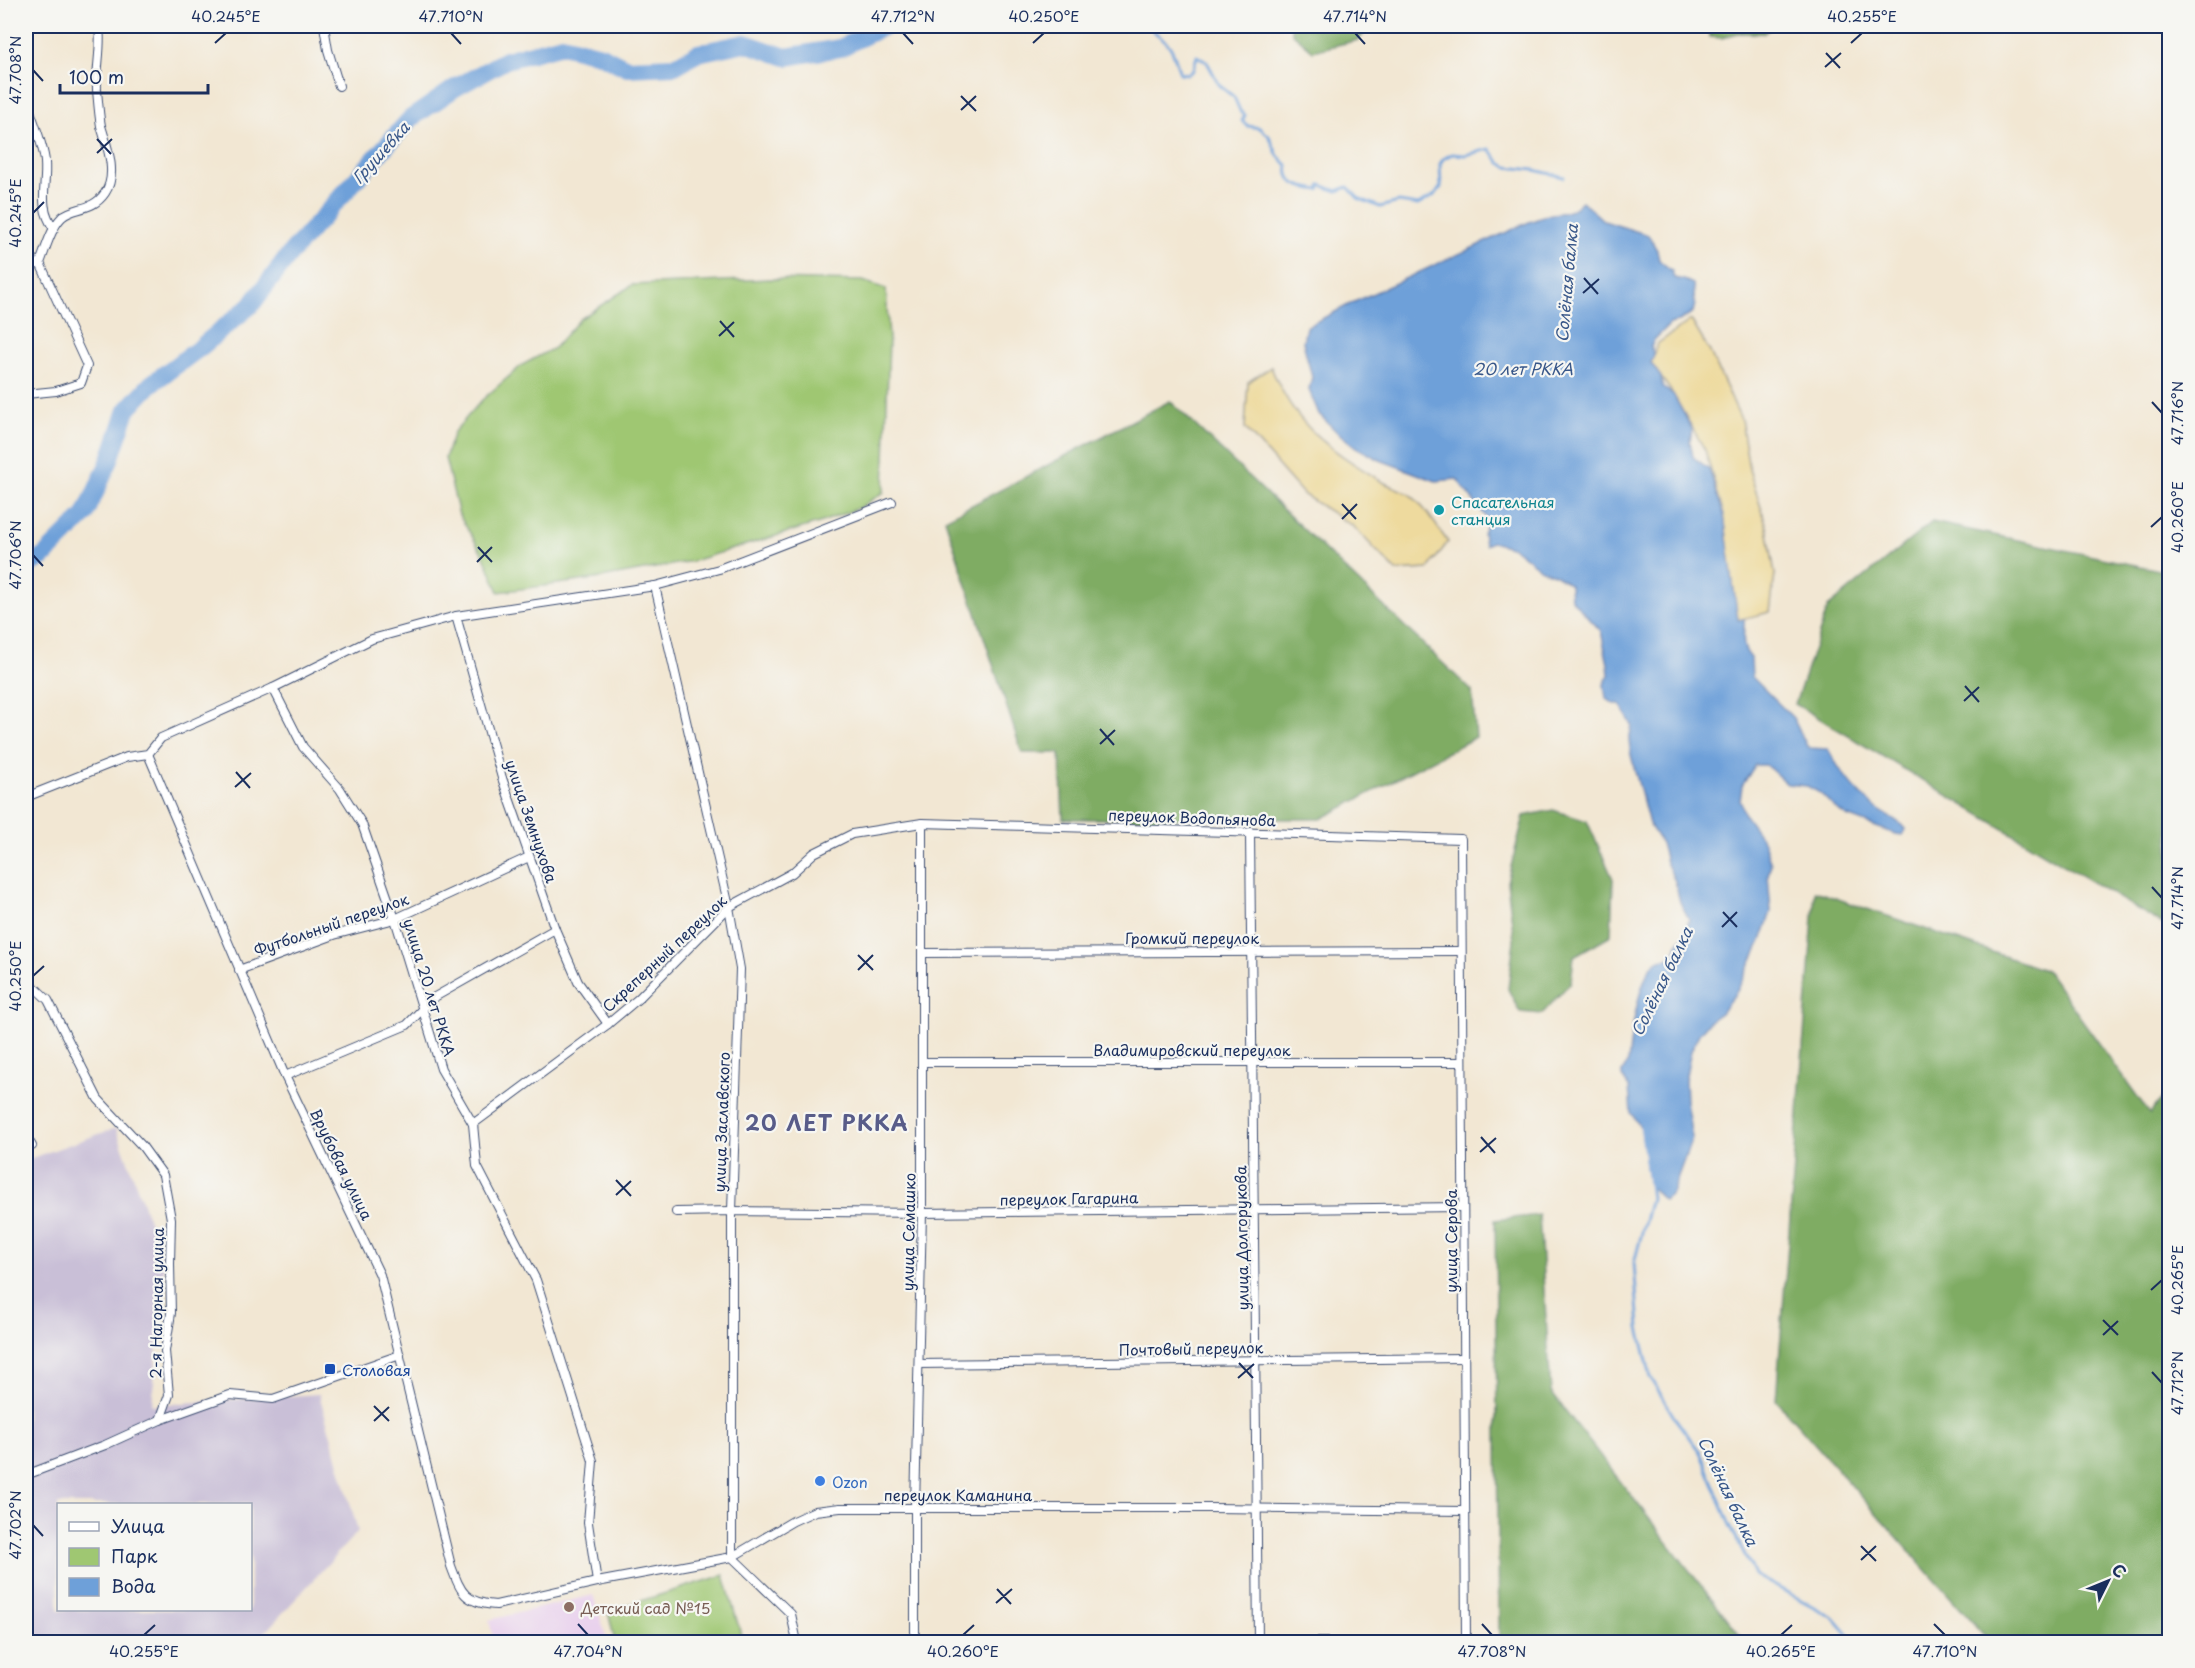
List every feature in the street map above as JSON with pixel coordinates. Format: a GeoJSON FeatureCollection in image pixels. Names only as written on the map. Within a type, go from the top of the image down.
{"type":"FeatureCollection","features":[{"type":"Feature","properties":{"kind":"street"},"geometry":{"type":"LineString","coordinates":[[26,394],[56,391],[81,383],[87,366],[40,263],[54,229],[63,216],[94,205],[106,192],[111,180],[108,146],[101,126],[97,89],[101,37],[99,26]]}},
{"type":"Feature","properties":{"kind":"street"},"geometry":{"type":"LineString","coordinates":[[324,26],[328,50],[339,86]]}},
{"type":"Feature","properties":{"kind":"street"},"geometry":{"type":"LineString","coordinates":[[26,100],[45,161],[43,192],[46,218],[54,229]]}},
{"type":"Feature","properties":{"kind":"street"},"geometry":{"type":"LineString","coordinates":[[26,268],[40,263]]}},
{"type":"Feature","properties":{"kind":"street"},"geometry":{"type":"LineString","coordinates":[[26,796],[127,757],[148,754],[161,738],[273,688],[372,639],[456,616],[655,586],[719,569],[892,502]]}},
{"type":"Feature","properties":{"kind":"street","name":"улица Заславского"},"geometry":{"type":"LineString","coordinates":[[655,586],[729,907],[740,969],[732,1211],[732,1557]]}},
{"type":"Feature","properties":{"kind":"street","name":"улица Земнухова"},"geometry":{"type":"LineString","coordinates":[[456,616],[502,778],[555,929],[578,982],[608,1024]]}},
{"type":"Feature","properties":{"kind":"street","name":"улица 20 лет РККА"},"geometry":{"type":"LineString","coordinates":[[273,688],[303,747],[340,789],[362,824],[395,919],[441,1069],[474,1124],[477,1166],[537,1280],[593,1461],[588,1523],[597,1582]]}},
{"type":"Feature","properties":{"kind":"street","name":"Врубовая улица"},"geometry":{"type":"LineString","coordinates":[[148,754],[285,1076],[380,1275],[451,1566],[458,1585],[468,1599]]}},
{"type":"Feature","properties":{"kind":"street","name":"Скреперный переулок"},"geometry":{"type":"LineString","coordinates":[[474,1124],[608,1024],[639,998],[729,907],[792,873],[814,853],[852,834],[922,823]]}},
{"type":"Feature","properties":{"kind":"street","name":"переулок Водопьянова"},"geometry":{"type":"LineString","coordinates":[[922,823],[1461,839]]}},
{"type":"Feature","properties":{"kind":"street","name":"улица Семашко"},"geometry":{"type":"LineString","coordinates":[[915,1642],[915,1508],[922,1213],[922,823]]}},
{"type":"Feature","properties":{"kind":"street","name":"улица Долгорукова"},"geometry":{"type":"LineString","coordinates":[[1250,832],[1258,1642]]}},
{"type":"Feature","properties":{"kind":"street","name":"улица Серова"},"geometry":{"type":"LineString","coordinates":[[1461,839],[1466,1642]]}},
{"type":"Feature","properties":{"kind":"street","name":"Футбольный переулок"},"geometry":{"type":"LineString","coordinates":[[239,970],[334,935],[395,919],[529,857]]}},
{"type":"Feature","properties":{"kind":"street"},"geometry":{"type":"LineString","coordinates":[[285,1076],[407,1025],[433,998],[555,929]]}},
{"type":"Feature","properties":{"kind":"street","name":"Громкий переулок"},"geometry":{"type":"LineString","coordinates":[[923,953],[1461,951]]}},
{"type":"Feature","properties":{"kind":"street","name":"2-я Нагорная улица"},"geometry":{"type":"LineString","coordinates":[[26,979],[48,1000],[98,1099],[142,1146],[163,1175],[171,1219],[171,1313],[165,1352],[169,1395],[160,1420]]}},
{"type":"Feature","properties":{"kind":"street","name":"Владимировский переулок"},"geometry":{"type":"LineString","coordinates":[[923,1062],[1462,1062]]}},
{"type":"Feature","properties":{"kind":"street"},"geometry":{"type":"LineString","coordinates":[[26,1136],[32,1146]]}},
{"type":"Feature","properties":{"kind":"street","name":"переулок Гагарина"},"geometry":{"type":"LineString","coordinates":[[676,1212],[922,1213],[1463,1207]]}},
{"type":"Feature","properties":{"kind":"street"},"geometry":{"type":"LineString","coordinates":[[26,1475],[105,1445],[160,1420],[230,1395],[273,1399],[399,1355]]}},
{"type":"Feature","properties":{"kind":"street","name":"Почтовый переулок"},"geometry":{"type":"LineString","coordinates":[[919,1364],[1464,1358]]}},
{"type":"Feature","properties":{"kind":"street","name":"переулок Каманина"},"geometry":{"type":"LineString","coordinates":[[468,1599],[481,1604],[496,1605],[597,1582],[732,1557],[793,1521],[815,1511],[840,1508],[1465,1511]]}},
{"type":"Feature","properties":{"kind":"street"},"geometry":{"type":"LineString","coordinates":[[732,1557],[791,1614],[797,1642]]}},
{"type":"Feature","properties":{"kind":"street"},"geometry":{"type":"LineString","coordinates":[[915,1642],[929,1642]]}},
{"type":"Feature","properties":{"kind":"street"},"geometry":{"type":"LineString","coordinates":[[1208,1642],[1373,1642]]}},
{"type":"Feature","properties":{"kind":"shaded area"},"geometry":{"type":"Polygon","coordinates":[[[116,1128],[164,1263],[152,1405],[319,1394],[358,1531],[256,1642],[26,1642],[26,1160],[116,1128]]]}},
{"type":"Feature","properties":{"kind":"shaded area","name":"Детский сад №15"},"geometry":{"type":"Polygon","coordinates":[[[593,1595],[608,1642],[494,1642],[489,1620],[593,1595]]]}},
{"type":"Feature","properties":{"kind":"green space"},"geometry":{"type":"Polygon","coordinates":[[[1291,26],[1371,26],[1358,40],[1313,51],[1292,33],[1291,26]]]}},
{"type":"Feature","properties":{"kind":"green space"},"geometry":{"type":"Polygon","coordinates":[[[1709,26],[1776,26],[1763,33],[1737,33],[1722,38],[1710,37],[1709,26]]]}},
{"type":"Feature","properties":{"kind":"green space"},"geometry":{"type":"Polygon","coordinates":[[[770,279],[863,281],[886,289],[889,339],[884,492],[861,507],[822,522],[693,561],[595,579],[499,592],[484,556],[459,515],[445,458],[454,432],[482,400],[522,365],[554,348],[580,319],[632,285],[770,279]]]}},
{"type":"Feature","properties":{"kind":"green space"},"geometry":{"type":"Polygon","coordinates":[[[1170,401],[1472,691],[1476,737],[1321,819],[1063,819],[1060,753],[1022,753],[945,519],[1170,401]]]}},
{"type":"Feature","properties":{"kind":"green space"},"geometry":{"type":"Polygon","coordinates":[[[1932,522],[2169,572],[2169,928],[1795,704],[1828,607],[1932,522]]]}},
{"type":"Feature","properties":{"kind":"green space"},"geometry":{"type":"Polygon","coordinates":[[[1553,810],[1587,821],[1613,879],[1611,935],[1574,956],[1571,982],[1542,1014],[1520,1012],[1508,989],[1514,940],[1507,882],[1524,816],[1553,810]]]}},
{"type":"Feature","properties":{"kind":"green space"},"geometry":{"type":"Polygon","coordinates":[[[1815,891],[2047,971],[2150,1114],[2169,1089],[2169,1642],[1990,1642],[1776,1400],[1815,891]]]}},
{"type":"Feature","properties":{"kind":"green space"},"geometry":{"type":"Polygon","coordinates":[[[1539,1215],[1551,1392],[1741,1637],[1740,1642],[1499,1642],[1495,1220],[1539,1215]]]}},
{"type":"Feature","properties":{"kind":"green space"},"geometry":{"type":"Polygon","coordinates":[[[724,1575],[743,1642],[615,1642],[608,1611],[724,1575]]]}},
{"type":"Feature","properties":{"kind":"sand"},"geometry":{"type":"Polygon","coordinates":[[[1691,320],[1710,352],[1741,419],[1749,469],[1767,527],[1775,574],[1770,612],[1738,620],[1724,515],[1705,450],[1673,394],[1651,363],[1657,344],[1691,320]]]}},
{"type":"Feature","properties":{"kind":"sand"},"geometry":{"type":"Polygon","coordinates":[[[1271,367],[1280,388],[1291,405],[1315,434],[1362,469],[1411,495],[1428,513],[1448,542],[1428,569],[1396,571],[1353,526],[1304,495],[1245,428],[1248,382],[1271,367]]]}},
{"type":"Feature","properties":{"kind":"water","name":"20 лет РККА"},"geometry":{"type":"Polygon","coordinates":[[[1582,201],[1604,221],[1648,235],[1657,250],[1659,260],[1672,271],[1674,278],[1693,284],[1695,304],[1693,312],[1670,324],[1654,340],[1651,347],[1654,355],[1651,363],[1661,377],[1663,388],[1673,394],[1692,429],[1690,442],[1693,457],[1709,469],[1724,515],[1738,620],[1744,619],[1744,644],[1751,658],[1752,677],[1793,718],[1808,748],[1828,749],[1855,788],[1905,829],[1903,835],[1895,834],[1847,816],[1820,793],[1807,786],[1787,784],[1766,765],[1755,765],[1742,786],[1740,800],[1745,815],[1763,840],[1771,864],[1768,875],[1771,912],[1761,941],[1737,991],[1721,1013],[1711,1020],[1699,1034],[1691,1051],[1685,1080],[1692,1138],[1672,1193],[1664,1200],[1649,1186],[1641,1128],[1631,1113],[1629,1087],[1622,1077],[1622,1072],[1628,1062],[1637,1007],[1646,977],[1651,967],[1658,961],[1671,958],[1679,941],[1685,935],[1689,919],[1680,902],[1661,843],[1649,824],[1631,755],[1629,741],[1632,725],[1620,704],[1614,704],[1606,698],[1604,684],[1609,675],[1601,631],[1571,599],[1570,585],[1554,574],[1542,570],[1514,548],[1492,542],[1485,545],[1483,534],[1488,520],[1457,479],[1436,481],[1380,460],[1356,447],[1337,432],[1319,414],[1309,390],[1312,377],[1303,342],[1306,327],[1354,302],[1529,222],[1568,211],[1582,201]]]}},
{"type":"Feature","properties":{"kind":"waterway","name":"Грушевка"},"geometry":{"type":"LineString","coordinates":[[26,566],[43,557],[85,515],[109,462],[127,410],[151,384],[201,347],[252,304],[290,254],[410,119],[455,88],[506,60],[562,45],[601,55],[627,68],[675,66],[698,53],[745,43],[786,57],[840,48],[885,26]]}},
{"type":"Feature","properties":{"kind":"waterway","name":"Солёная балка"},"geometry":{"type":"LineString","coordinates":[[1150,26],[1170,47],[1180,73],[1188,74],[1193,70],[1197,56],[1207,62],[1220,86],[1234,97],[1241,113],[1245,115],[1242,121],[1248,126],[1260,128],[1269,136],[1278,156],[1288,166],[1289,177],[1302,187],[1319,190],[1321,185],[1337,191],[1348,187],[1358,198],[1380,207],[1399,202],[1418,205],[1435,195],[1441,187],[1440,164],[1443,159],[1452,154],[1465,155],[1490,149],[1500,163],[1507,167],[1564,177]]}},
{"type":"Feature","properties":{"kind":"waterway","name":"Солёная балка"},"geometry":{"type":"LineString","coordinates":[[1641,1124],[1651,1198],[1634,1263],[1639,1328],[1651,1378],[1674,1417],[1700,1452],[1729,1523],[1755,1575],[1834,1618],[1855,1642]]}},
{"type":"Feature","properties":{"kind":"place","name":"Спасательная станция"},"geometry":{"type":"Point","coordinates":[1439,510]}},
{"type":"Feature","properties":{"kind":"place","name":"Столовая"},"geometry":{"type":"Point","coordinates":[330,1369]}},
{"type":"Feature","properties":{"kind":"place","name":"Ozon"},"geometry":{"type":"Point","coordinates":[820,1481]}},
{"type":"Feature","properties":{"kind":"place","name":"Детский сад №15"},"geometry":{"type":"Point","coordinates":[569,1607]}},
{"type":"Feature","properties":{"kind":"district","name":"20 ЛЕТ РККА"},"geometry":{"type":"Point","coordinates":[827,1122]}}]}
